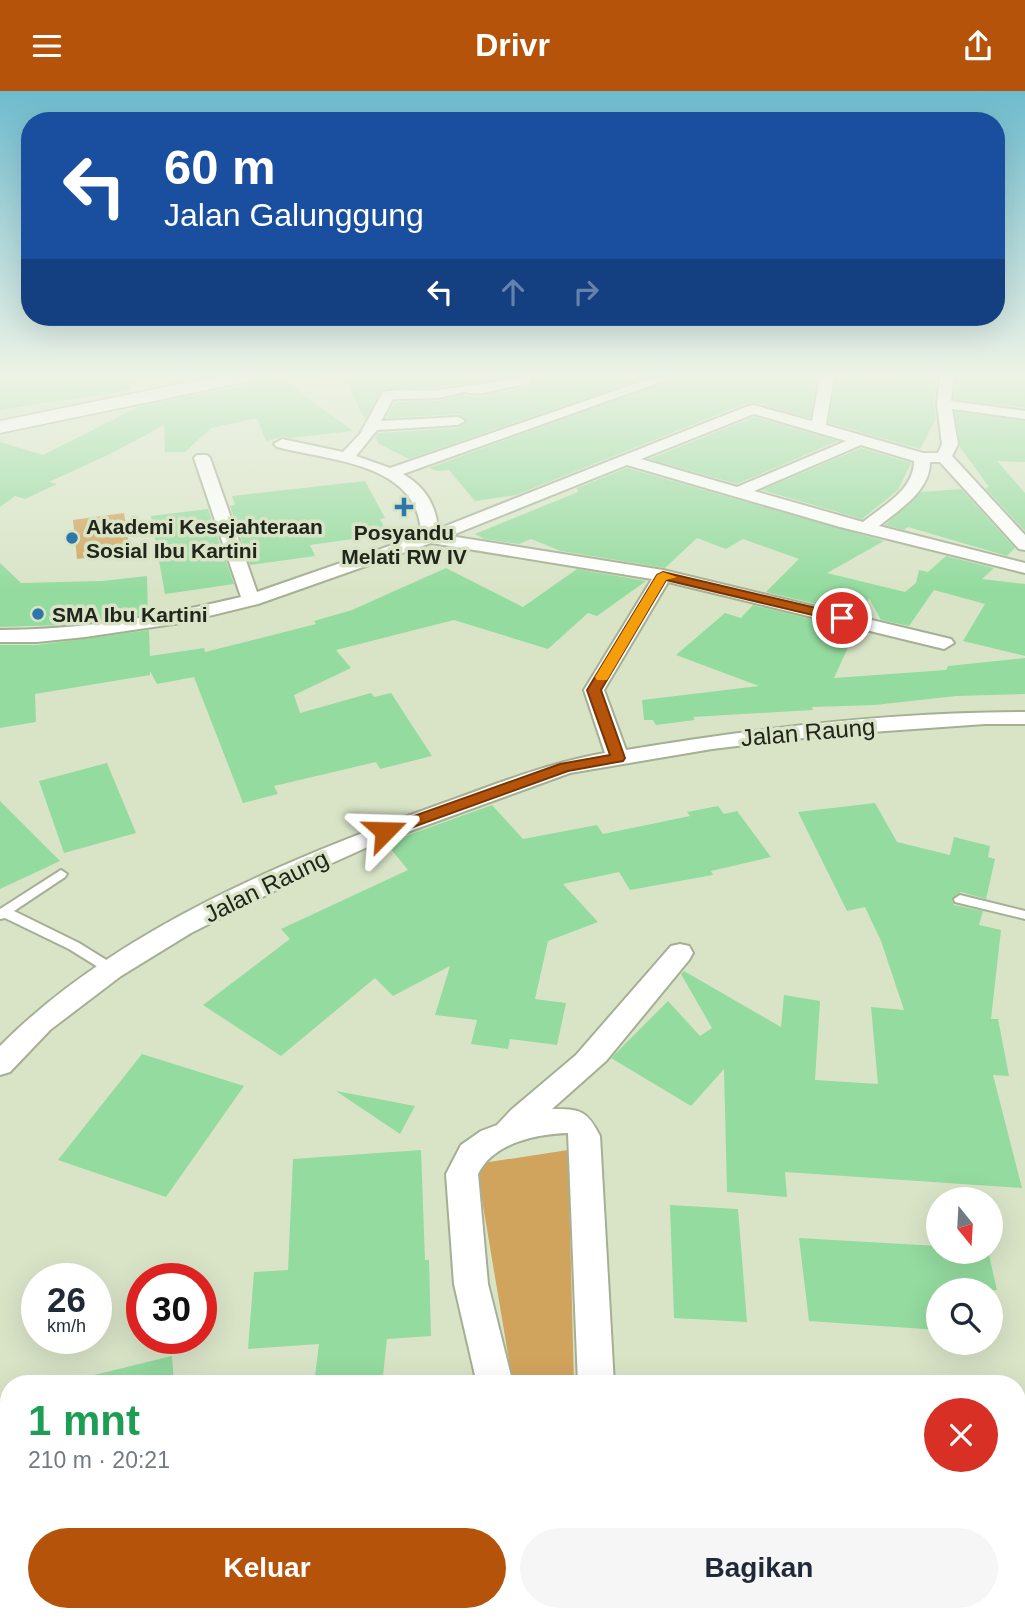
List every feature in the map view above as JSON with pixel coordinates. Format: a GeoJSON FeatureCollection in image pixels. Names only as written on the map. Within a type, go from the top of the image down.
{"type":"FeatureCollection","features":[{"type":"Feature","properties":{"kind":"street"},"geometry":{"type":"LineString","coordinates":[[298,447],[346,458],[390,473],[408,484],[426,506],[430,538]]}},
{"type":"Feature","properties":{"kind":"street"},"geometry":{"type":"LineString","coordinates":[[346,458],[355,447]]}},
{"type":"Feature","properties":{"kind":"street"},"geometry":{"type":"LineString","coordinates":[[390,473],[464,447]]}},
{"type":"Feature","properties":{"kind":"street"},"geometry":{"type":"LineString","coordinates":[[0,636],[37,636],[98,629],[180,617],[251,600],[430,538],[658,447]]}},
{"type":"Feature","properties":{"kind":"street"},"geometry":{"type":"LineString","coordinates":[[736,493],[843,447]]}},
{"type":"Feature","properties":{"kind":"street"},"geometry":{"type":"LineString","coordinates":[[886,447],[922,458],[944,457],[1025,545]]}},
{"type":"Feature","properties":{"kind":"street"},"geometry":{"type":"LineString","coordinates":[[944,457],[948,447]]}},
{"type":"Feature","properties":{"kind":"street"},"geometry":{"type":"LineString","coordinates":[[202,458],[251,600]]}},
{"type":"Feature","properties":{"kind":"street"},"geometry":{"type":"LineString","coordinates":[[867,527],[905,497],[922,476],[922,458]]}},
{"type":"Feature","properties":{"kind":"street"},"geometry":{"type":"LineString","coordinates":[[628,460],[736,493],[1025,568]]}},
{"type":"Feature","properties":{"kind":"street"},"geometry":{"type":"LineString","coordinates":[[430,538],[663,575],[944,643]]}},
{"type":"Feature","properties":{"kind":"street"},"geometry":{"type":"LineString","coordinates":[[618,758],[594,690],[663,575]]}},
{"type":"Feature","properties":{"kind":"street","name":"Jalan Raung"},"geometry":{"type":"LineString","coordinates":[[0,1064],[40,1023],[111,969],[215,909],[301,867],[363,841],[565,767],[712,742],[829,729],[985,718],[1025,718]]}},
{"type":"Feature","properties":{"kind":"street"},"geometry":{"type":"LineString","coordinates":[[503,1135],[536,1103],[598,1051],[680,953]]}},
{"type":"Feature","properties":{"kind":"street"},"geometry":{"type":"LineString","coordinates":[[493,1375],[471,1284],[462,1174],[472,1154],[492,1139],[547,1121],[572,1121],[583,1130],[596,1375]]}},
{"type":"Feature","properties":{"kind":"lane"},"geometry":{"type":"LineString","coordinates":[[2,913],[61,874]]}},
{"type":"Feature","properties":{"kind":"lane"},"geometry":{"type":"LineString","coordinates":[[960,899],[1025,915]]}},
{"type":"Feature","properties":{"kind":"lane"},"geometry":{"type":"LineString","coordinates":[[2,913],[74,946],[111,969]]}},
{"type":"Feature","properties":{"kind":"shaded area"},"geometry":{"type":"Polygon","coordinates":[[[124,513],[130,552],[77,559],[73,520],[124,513]]]}},
{"type":"Feature","properties":{"kind":"shaded area"},"geometry":{"type":"Polygon","coordinates":[[[568,1150],[574,1375],[511,1375],[476,1164],[568,1150]]]}},
{"type":"Feature","properties":{"kind":"building"},"geometry":{"type":"Polygon","coordinates":[[[0,447],[18,447],[43,455],[58,447],[122,447],[49,482],[57,484],[25,499],[15,496],[0,507],[0,447]]]}},
{"type":"Feature","properties":{"kind":"building"},"geometry":{"type":"Polygon","coordinates":[[[165,447],[190,447],[185,452],[165,452],[165,447]]]}},
{"type":"Feature","properties":{"kind":"building"},"geometry":{"type":"Polygon","coordinates":[[[386,447],[443,447],[409,459],[386,447]]]}},
{"type":"Feature","properties":{"kind":"building"},"geometry":{"type":"Polygon","coordinates":[[[485,447],[635,447],[516,495],[475,501],[449,470],[437,471],[429,468],[485,447]]]}},
{"type":"Feature","properties":{"kind":"building"},"geometry":{"type":"Polygon","coordinates":[[[678,447],[823,447],[737,484],[649,459],[678,447]]]}},
{"type":"Feature","properties":{"kind":"building"},"geometry":{"type":"Polygon","coordinates":[[[960,447],[1025,447],[1025,462],[997,461],[1025,493],[1025,531],[985,488],[989,487],[960,447]]]}},
{"type":"Feature","properties":{"kind":"building"},"geometry":{"type":"Polygon","coordinates":[[[861,448],[911,463],[898,490],[862,519],[762,490],[861,448]]]}},
{"type":"Feature","properties":{"kind":"building"},"geometry":{"type":"Polygon","coordinates":[[[627,468],[884,541],[827,573],[905,592],[916,583],[919,570],[928,572],[946,556],[994,568],[982,579],[1025,584],[1025,656],[963,641],[985,604],[934,590],[909,626],[881,620],[869,598],[862,615],[766,592],[799,559],[743,539],[726,549],[697,538],[665,568],[561,551],[531,539],[519,544],[484,539],[475,534],[578,492],[577,488],[627,468]]]}},
{"type":"Feature","properties":{"kind":"building"},"geometry":{"type":"Polygon","coordinates":[[[365,481],[385,518],[380,519],[388,534],[310,545],[315,556],[250,565],[230,506],[235,505],[232,496],[365,481]]]}},
{"type":"Feature","properties":{"kind":"building"},"geometry":{"type":"Polygon","coordinates":[[[961,489],[1015,548],[1007,556],[908,527],[904,530],[885,525],[921,492],[961,489]]]}},
{"type":"Feature","properties":{"kind":"building"},"geometry":{"type":"Polygon","coordinates":[[[208,509],[234,584],[165,594],[151,516],[208,509]]]}},
{"type":"Feature","properties":{"kind":"building"},"geometry":{"type":"Polygon","coordinates":[[[0,563],[21,583],[102,581],[147,576],[148,614],[61,625],[0,627],[0,563]]]}},
{"type":"Feature","properties":{"kind":"building"},"geometry":{"type":"Polygon","coordinates":[[[446,568],[523,607],[577,569],[646,581],[597,616],[588,613],[548,649],[454,620],[336,650],[351,668],[294,695],[300,713],[371,693],[374,697],[391,693],[432,756],[380,769],[376,762],[274,786],[278,794],[243,803],[194,677],[157,684],[150,671],[150,675],[35,694],[36,722],[0,728],[0,645],[37,645],[149,630],[150,656],[204,648],[205,652],[316,624],[314,621],[352,610],[446,568]]]}},
{"type":"Feature","properties":{"kind":"building"},"geometry":{"type":"Polygon","coordinates":[[[753,605],[856,630],[834,678],[946,670],[948,666],[1025,658],[1025,694],[956,696],[875,705],[812,707],[813,710],[693,717],[695,720],[656,725],[653,720],[644,720],[642,700],[759,686],[676,655],[725,613],[741,618],[753,605]]]}},
{"type":"Feature","properties":{"kind":"building"},"geometry":{"type":"Polygon","coordinates":[[[107,763],[136,833],[64,853],[39,781],[107,763]]]}},
{"type":"Feature","properties":{"kind":"building"},"geometry":{"type":"Polygon","coordinates":[[[0,801],[60,861],[0,889],[0,801]]]}},
{"type":"Feature","properties":{"kind":"building"},"geometry":{"type":"Polygon","coordinates":[[[875,803],[897,842],[950,855],[954,837],[990,846],[988,857],[995,859],[986,899],[961,892],[952,900],[954,905],[983,911],[979,925],[1001,930],[991,1019],[998,1019],[1009,1076],[993,1075],[1022,1188],[785,1172],[787,1197],[727,1192],[724,1069],[691,1106],[611,1058],[668,1001],[700,1036],[712,1028],[681,974],[684,971],[781,1027],[784,995],[820,1001],[815,1080],[878,1084],[871,1007],[904,1010],[881,941],[865,907],[847,911],[798,812],[875,803]]]}},
{"type":"Feature","properties":{"kind":"building"},"geometry":{"type":"Polygon","coordinates":[[[492,805],[523,839],[597,825],[603,834],[690,816],[687,812],[718,806],[724,814],[737,811],[771,857],[711,871],[713,875],[630,890],[619,872],[563,884],[598,922],[548,941],[535,999],[566,1003],[557,1045],[510,1039],[508,1049],[471,1044],[477,1020],[435,1015],[450,966],[393,996],[375,978],[281,1056],[203,1005],[290,939],[281,929],[408,870],[386,843],[492,805]]]}},
{"type":"Feature","properties":{"kind":"building"},"geometry":{"type":"Polygon","coordinates":[[[142,1054],[244,1086],[166,1197],[58,1160],[142,1054]]]}},
{"type":"Feature","properties":{"kind":"building"},"geometry":{"type":"Polygon","coordinates":[[[336,1091],[415,1106],[400,1134],[336,1091]]]}},
{"type":"Feature","properties":{"kind":"building"},"geometry":{"type":"Polygon","coordinates":[[[421,1150],[431,1336],[387,1339],[383,1375],[315,1375],[319,1344],[248,1349],[254,1272],[288,1270],[293,1159],[421,1150]]]}},
{"type":"Feature","properties":{"kind":"building"},"geometry":{"type":"Polygon","coordinates":[[[670,1205],[738,1209],[747,1322],[674,1318],[670,1205]]]}},
{"type":"Feature","properties":{"kind":"building"},"geometry":{"type":"Polygon","coordinates":[[[799,1238],[926,1245],[926,1264],[991,1264],[994,1278],[926,1278],[926,1329],[809,1321],[799,1238]]]}},
{"type":"Feature","properties":{"kind":"building"},"geometry":{"type":"Polygon","coordinates":[[[172,1356],[173,1375],[94,1375],[172,1356]]]}},
{"type":"Feature","properties":{"kind":"slow traffic"},"geometry":{"type":"LineString","coordinates":[[602,677],[663,575],[671,577]]}},
{"type":"Feature","properties":{"kind":"place","name":"Posyandu Melati RW IV"},"geometry":{"type":"Point","coordinates":[404,507]}},
{"type":"Feature","properties":{"kind":"place","name":"Akademi Kesejahteraan Sosial Ibu Kartini"},"geometry":{"type":"Point","coordinates":[72,538]}},
{"type":"Feature","properties":{"kind":"place","name":"SMA Ibu Kartini"},"geometry":{"type":"Point","coordinates":[38,614]}},
{"type":"Feature","properties":{"kind":"route"},"geometry":{"type":"LineString","coordinates":[[385,831],[565,767],[618,758],[594,690],[663,575],[842,618]]}}]}
